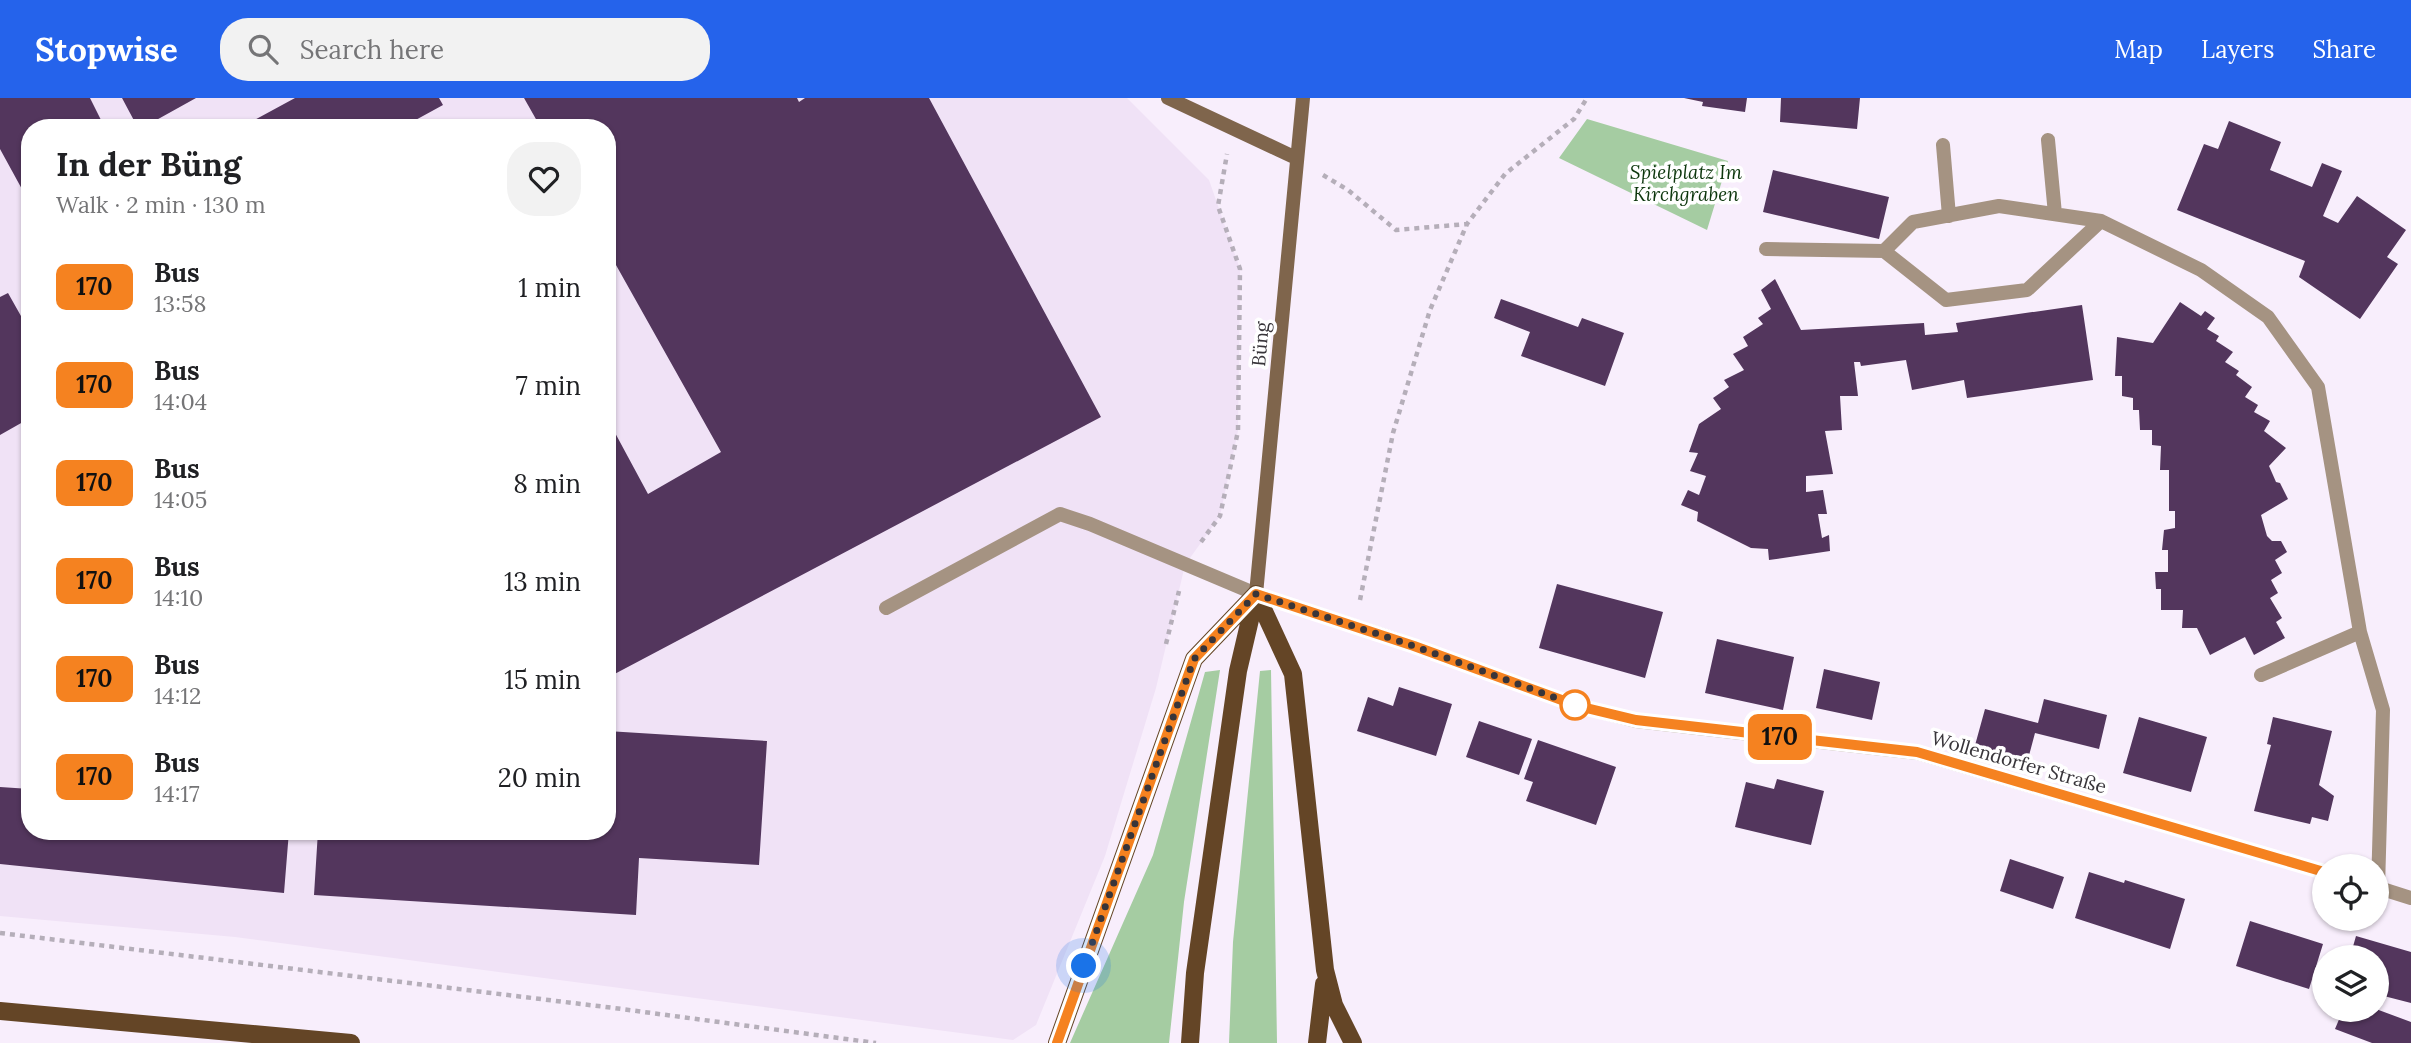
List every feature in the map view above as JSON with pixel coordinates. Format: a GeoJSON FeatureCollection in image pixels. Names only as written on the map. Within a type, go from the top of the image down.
{"type":"FeatureCollection","features":[{"type":"Feature","properties":{"kind":"main road"},"geometry":{"type":"LineString","coordinates":[[1256,594],[1293,674],[1325,970],[1334,1005],[1353,1043]]}},
{"type":"Feature","properties":{"kind":"main road"},"geometry":{"type":"LineString","coordinates":[[1190,1043],[1195,973],[1238,671],[1256,594]]}},
{"type":"Feature","properties":{"kind":"main road"},"geometry":{"type":"LineString","coordinates":[[1057,1043],[1194,659],[1256,594]]}},
{"type":"Feature","properties":{"kind":"main road"},"geometry":{"type":"LineString","coordinates":[[1317,1043],[1325,970]]}},
{"type":"Feature","properties":{"kind":"main road"},"geometry":{"type":"LineString","coordinates":[[0,1011],[351,1043]]}},
{"type":"Feature","properties":{"kind":"street"},"geometry":{"type":"LineString","coordinates":[[1168,98],[1296,158]]}},
{"type":"Feature","properties":{"kind":"street","name":"Büng"},"geometry":{"type":"LineString","coordinates":[[1256,594],[1303,98]]}},
{"type":"Feature","properties":{"kind":"street"},"geometry":{"type":"LineString","coordinates":[[2048,140],[2055,214]]}},
{"type":"Feature","properties":{"kind":"street"},"geometry":{"type":"LineString","coordinates":[[1944,145],[1950,216]]}},
{"type":"Feature","properties":{"kind":"street"},"geometry":{"type":"LineString","coordinates":[[1884,251],[1913,222],[1999,206],[2101,221],[2201,270],[2268,317],[2318,387],[2360,632],[2383,710],[2378,854]]}},
{"type":"Feature","properties":{"kind":"street"},"geometry":{"type":"LineString","coordinates":[[1766,249],[1884,251],[1947,300],[2027,290],[2101,221]]}},
{"type":"Feature","properties":{"kind":"street","name":"Wollendorfer Straße"},"geometry":{"type":"LineString","coordinates":[[886,608],[1060,514],[1256,594],[1397,640],[1578,706],[1625,718],[1917,752],[2312,868]]}},
{"type":"Feature","properties":{"kind":"street"},"geometry":{"type":"LineString","coordinates":[[2261,674],[2360,632]]}},
{"type":"Feature","properties":{"kind":"street"},"geometry":{"type":"LineString","coordinates":[[2389,892],[2411,898]]}},
{"type":"Feature","properties":{"kind":"path"},"geometry":{"type":"LineString","coordinates":[[1354,628],[1393,433],[1430,310],[1466,224],[1505,174],[1574,119],[1587,98]]}},
{"type":"Feature","properties":{"kind":"path"},"geometry":{"type":"LineString","coordinates":[[1296,158],[1348,190],[1396,230],[1466,224]]}},
{"type":"Feature","properties":{"kind":"path"},"geometry":{"type":"LineString","coordinates":[[0,933],[600,1006],[876,1043]]}},
{"type":"Feature","properties":{"kind":"shaded area"},"geometry":{"type":"Polygon","coordinates":[[[0,98],[1127,98],[1209,180],[1240,269],[1238,431],[1220,516],[1185,565],[1156,688],[1105,856],[1036,1025],[1013,1040],[235,937],[0,916],[0,98]]]}},
{"type":"Feature","properties":{"kind":"green space","name":"Spielplatz Im Kirchgraben"},"geometry":{"type":"Polygon","coordinates":[[[1587,119],[1728,161],[1707,230],[1559,158],[1587,119]]]}},
{"type":"Feature","properties":{"kind":"green space"},"geometry":{"type":"Polygon","coordinates":[[[1220,670],[1184,902],[1169,1043],[1070,1043],[1153,855],[1205,672],[1220,670]]]}},
{"type":"Feature","properties":{"kind":"green space"},"geometry":{"type":"Polygon","coordinates":[[[1271,670],[1277,1043],[1229,1043],[1233,942],[1260,671],[1271,670]]]}},
{"type":"Feature","properties":{"kind":"building"},"geometry":{"type":"Polygon","coordinates":[[[0,98],[90,98],[100,119],[21,119],[21,187],[0,149],[0,98]]]}},
{"type":"Feature","properties":{"kind":"building"},"geometry":{"type":"Polygon","coordinates":[[[122,98],[196,98],[158,119],[133,119],[122,98]]]}},
{"type":"Feature","properties":{"kind":"building"},"geometry":{"type":"Polygon","coordinates":[[[295,98],[439,98],[443,105],[417,119],[256,119],[295,98]]]}},
{"type":"Feature","properties":{"kind":"building"},"geometry":{"type":"Polygon","coordinates":[[[524,98],[797,98],[799,102],[805,98],[929,98],[1101,417],[616,673],[616,435],[648,494],[721,452],[616,265],[616,119],[536,119],[524,98]]]}},
{"type":"Feature","properties":{"kind":"building"},"geometry":{"type":"Polygon","coordinates":[[[1684,98],[1747,98],[1745,112],[1702,106],[1703,102],[1684,98]]]}},
{"type":"Feature","properties":{"kind":"building"},"geometry":{"type":"Polygon","coordinates":[[[1781,98],[1860,98],[1857,129],[1780,122],[1781,98]]]}},
{"type":"Feature","properties":{"kind":"building"},"geometry":{"type":"Polygon","coordinates":[[[2229,121],[2281,142],[2270,170],[2312,187],[2322,163],[2342,171],[2323,216],[2338,223],[2357,196],[2406,230],[2387,257],[2398,264],[2360,319],[2299,277],[2305,261],[2177,210],[2204,144],[2218,149],[2229,121]]]}},
{"type":"Feature","properties":{"kind":"building"},"geometry":{"type":"Polygon","coordinates":[[[1773,170],[1889,197],[1879,239],[1763,212],[1773,170]]]}},
{"type":"Feature","properties":{"kind":"building"},"geometry":{"type":"Polygon","coordinates":[[[1775,279],[1801,330],[1924,323],[1925,335],[1958,332],[1956,323],[2082,305],[2093,380],[1967,398],[1964,380],[1912,390],[1906,360],[1861,366],[1860,362],[1854,362],[1858,396],[1840,396],[1842,430],[1825,431],[1833,474],[1806,476],[1806,492],[1823,490],[1827,514],[1818,514],[1822,538],[1829,535],[1830,551],[1769,560],[1768,549],[1751,548],[1697,521],[1698,512],[1681,505],[1688,490],[1699,495],[1706,476],[1690,471],[1698,453],[1689,452],[1699,424],[1721,409],[1713,398],[1729,387],[1724,380],[1744,370],[1733,354],[1748,346],[1743,337],[1763,324],[1758,318],[1771,309],[1761,290],[1775,279]]]}},
{"type":"Feature","properties":{"kind":"building"},"geometry":{"type":"Polygon","coordinates":[[[8,293],[21,316],[21,423],[0,435],[0,297],[8,293]]]}},
{"type":"Feature","properties":{"kind":"building"},"geometry":{"type":"Polygon","coordinates":[[[1501,299],[1578,327],[1582,318],[1624,333],[1605,386],[1521,356],[1530,332],[1494,318],[1501,299]]]}},
{"type":"Feature","properties":{"kind":"building"},"geometry":{"type":"Polygon","coordinates":[[[2180,302],[2201,316],[2205,311],[2215,318],[2207,329],[2219,336],[2216,341],[2233,352],[2225,362],[2239,371],[2236,375],[2252,387],[2245,397],[2258,405],[2254,412],[2270,421],[2264,431],[2286,448],[2269,466],[2288,499],[2261,515],[2267,536],[2272,541],[2281,541],[2287,552],[2275,560],[2282,573],[2271,580],[2278,593],[2270,598],[2282,618],[2276,622],[2285,638],[2254,655],[2245,637],[2210,655],[2197,628],[2182,628],[2183,610],[2161,610],[2161,589],[2156,589],[2155,572],[2168,572],[2168,550],[2162,550],[2164,530],[2175,528],[2175,511],[2169,511],[2169,470],[2160,470],[2161,446],[2152,445],[2152,430],[2140,430],[2139,410],[2133,410],[2133,398],[2122,396],[2122,376],[2115,376],[2117,337],[2153,343],[2180,302]]]}},
{"type":"Feature","properties":{"kind":"building"},"geometry":{"type":"Polygon","coordinates":[[[1557,584],[1663,612],[1645,678],[1539,648],[1557,584]]]}},
{"type":"Feature","properties":{"kind":"building"},"geometry":{"type":"Polygon","coordinates":[[[1717,639],[1794,657],[1783,710],[1705,693],[1717,639]]]}},
{"type":"Feature","properties":{"kind":"building"},"geometry":{"type":"Polygon","coordinates":[[[1824,669],[1880,682],[1872,720],[1816,708],[1824,669]]]}},
{"type":"Feature","properties":{"kind":"building"},"geometry":{"type":"Polygon","coordinates":[[[1399,687],[1452,704],[1436,756],[1357,731],[1368,697],[1393,706],[1399,687]]]}},
{"type":"Feature","properties":{"kind":"building"},"geometry":{"type":"Polygon","coordinates":[[[2044,699],[2107,715],[2099,749],[2035,733],[2027,763],[1974,749],[1985,709],[2038,723],[2044,699]]]}},
{"type":"Feature","properties":{"kind":"building"},"geometry":{"type":"Polygon","coordinates":[[[2139,717],[2207,737],[2191,792],[2123,773],[2139,717]]]}},
{"type":"Feature","properties":{"kind":"building"},"geometry":{"type":"Polygon","coordinates":[[[2273,717],[2332,731],[2319,785],[2334,796],[2328,821],[2312,817],[2310,824],[2254,811],[2271,745],[2267,744],[2273,717]]]}},
{"type":"Feature","properties":{"kind":"building"},"geometry":{"type":"Polygon","coordinates":[[[1479,721],[1532,739],[1519,775],[1466,757],[1479,721]]]}},
{"type":"Feature","properties":{"kind":"building"},"geometry":{"type":"Polygon","coordinates":[[[616,732],[767,741],[759,865],[639,858],[636,915],[314,895],[317,840],[616,840],[616,732]]]}},
{"type":"Feature","properties":{"kind":"building"},"geometry":{"type":"Polygon","coordinates":[[[1538,740],[1616,767],[1596,825],[1526,801],[1533,782],[1524,779],[1538,740]]]}},
{"type":"Feature","properties":{"kind":"building"},"geometry":{"type":"Polygon","coordinates":[[[1777,779],[1824,791],[1811,845],[1735,827],[1746,782],[1774,789],[1777,779]]]}},
{"type":"Feature","properties":{"kind":"building"},"geometry":{"type":"Polygon","coordinates":[[[0,787],[21,788],[21,840],[288,840],[284,893],[0,864],[0,787]]]}},
{"type":"Feature","properties":{"kind":"building"},"geometry":{"type":"Polygon","coordinates":[[[2010,859],[2064,877],[2053,909],[2000,891],[2010,859]]]}},
{"type":"Feature","properties":{"kind":"building"},"geometry":{"type":"Polygon","coordinates":[[[2089,872],[2185,899],[2170,949],[2075,918],[2089,872]]]}},
{"type":"Feature","properties":{"kind":"building"},"geometry":{"type":"Polygon","coordinates":[[[2250,921],[2323,944],[2312,945],[2312,979],[2309,989],[2236,966],[2250,921]]]}},
{"type":"Feature","properties":{"kind":"building"},"geometry":{"type":"Polygon","coordinates":[[[2356,936],[2387,945],[2353,945],[2356,936]]]}},
{"type":"Feature","properties":{"kind":"building"},"geometry":{"type":"Polygon","coordinates":[[[2389,946],[2411,952],[2411,1003],[2389,997],[2389,946]]]}},
{"type":"Feature","properties":{"kind":"building"},"geometry":{"type":"Polygon","coordinates":[[[2389,1014],[2411,1022],[2411,1043],[2372,1043],[2335,1029],[2338,1022],[2389,1022],[2389,1014]]]}},
{"type":"Feature","properties":{"kind":"bus line","name":"170"},"geometry":{"type":"LineString","coordinates":[[1057,1043],[1194,659],[1256,594],[1397,640],[1578,706],[1636,720],[1917,752],[2312,868]]}},
{"type":"Feature","properties":{"kind":"route"},"geometry":{"type":"LineString","coordinates":[[1084,966],[1194,659],[1256,594],[1397,640],[1578,706],[1575,705]]}}]}
